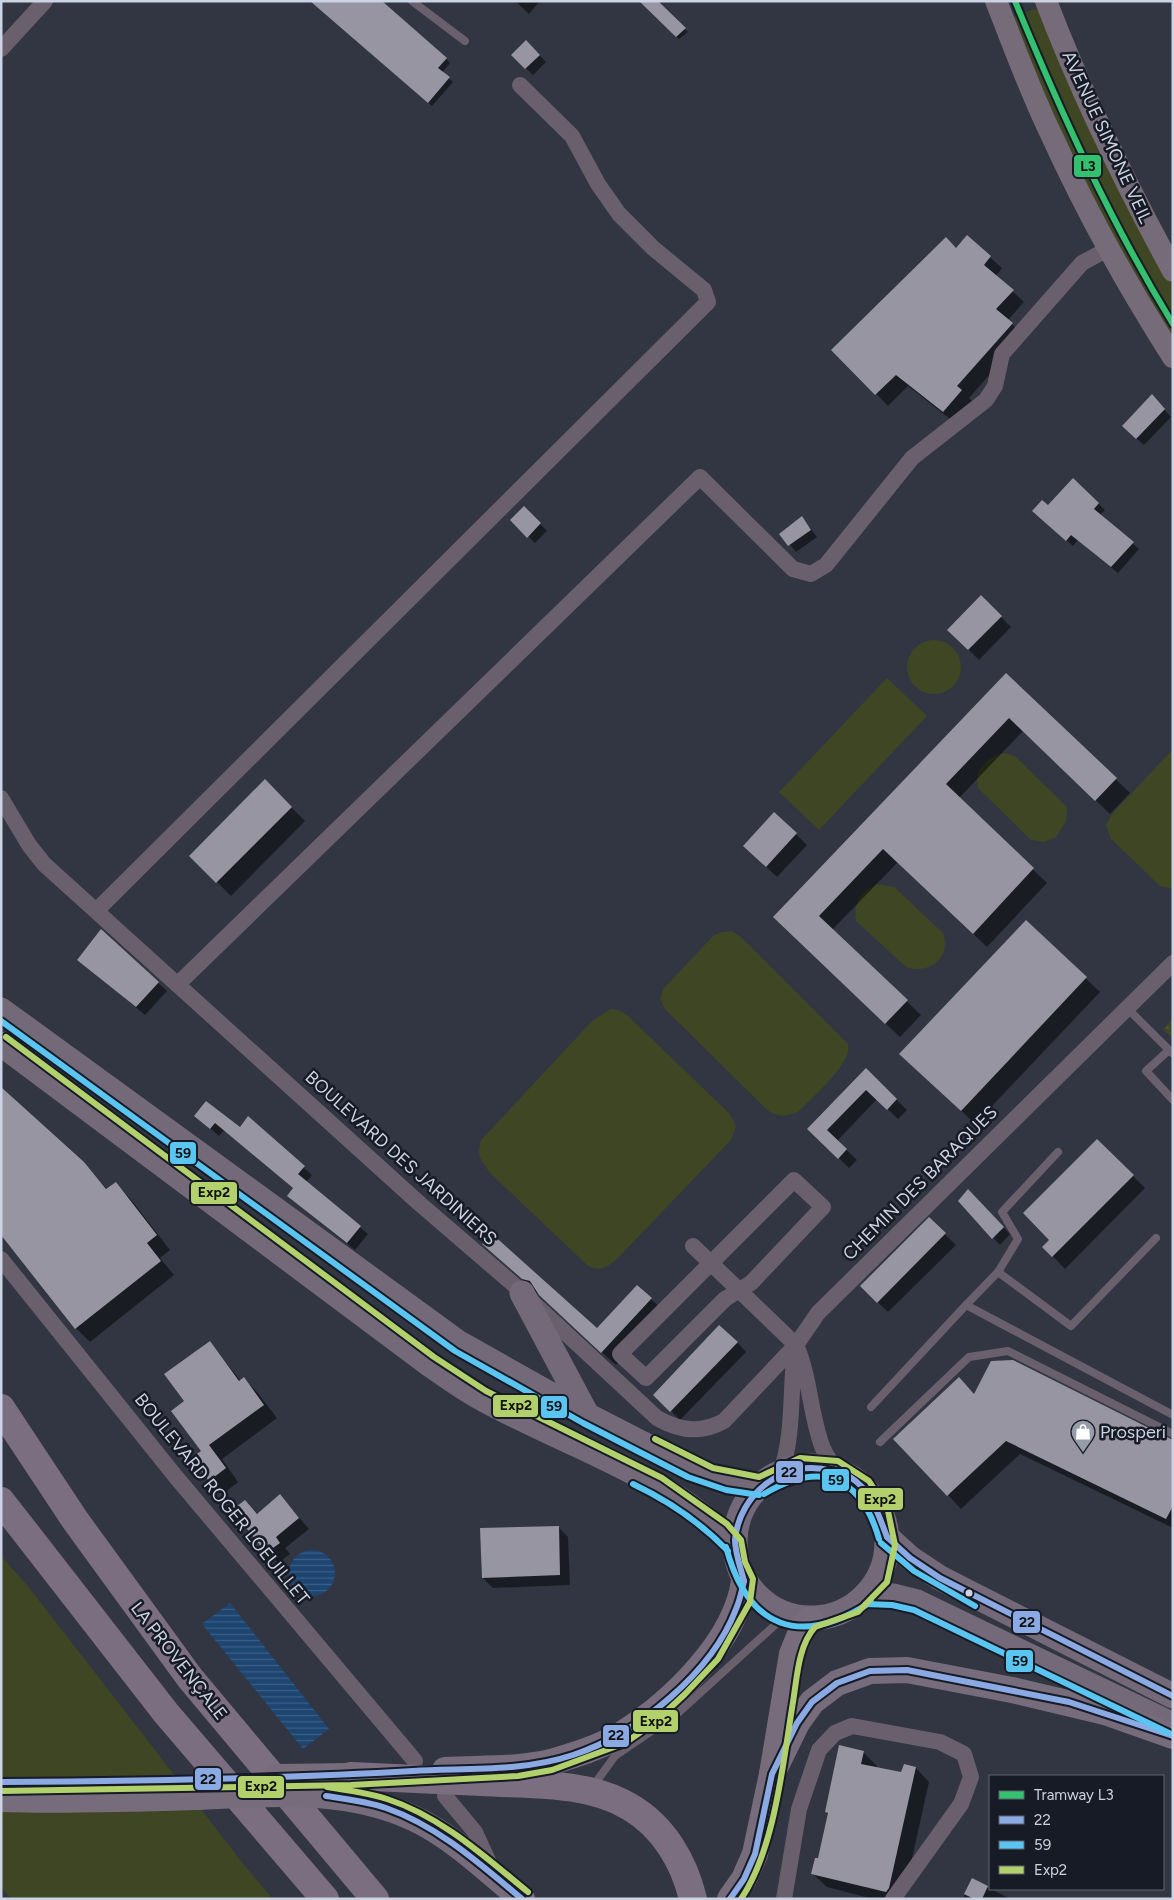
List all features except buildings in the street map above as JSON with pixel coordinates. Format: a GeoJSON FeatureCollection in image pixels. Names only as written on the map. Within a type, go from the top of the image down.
{"type":"FeatureCollection","features":[{"type":"Feature","properties":{"kind":"highway","name":"LA PROVENÇALE"},"geometry":{"type":"LineString","coordinates":[[1,1408],[75,1520],[190,1678],[375,1899]]}},
{"type":"Feature","properties":{"kind":"highway"},"geometry":{"type":"LineString","coordinates":[[1,1500],[166,1713],[324,1899]]}},
{"type":"Feature","properties":{"kind":"highway"},"geometry":{"type":"LineString","coordinates":[[1,1782],[351,1776],[517,1767],[549,1762],[599,1745],[621,1734],[649,1715],[679,1688],[711,1654],[738,1606],[744,1581]]}},
{"type":"Feature","properties":{"kind":"highway"},"geometry":{"type":"LineString","coordinates":[[730,1899],[744,1879],[755,1854],[772,1774],[792,1654],[803,1627],[798,1617]]}},
{"type":"Feature","properties":{"kind":"highway"},"geometry":{"type":"LineString","coordinates":[[772,1774],[797,1723],[812,1702],[837,1683],[870,1671],[907,1670],[1012,1690],[1105,1712],[1173,1736]]}},
{"type":"Feature","properties":{"kind":"highway"},"geometry":{"type":"LineString","coordinates":[[351,1776],[522,1784],[589,1792],[610,1797],[631,1807],[663,1835],[688,1878],[693,1899]]}},
{"type":"Feature","properties":{"kind":"highway"},"geometry":{"type":"LineString","coordinates":[[1,1799],[308,1794],[359,1800],[393,1810],[415,1819],[440,1833],[522,1899]]}},
{"type":"Feature","properties":{"kind":"main road"},"geometry":{"type":"LineString","coordinates":[[996,1],[1050,134],[1108,249],[1173,357]]}},
{"type":"Feature","properties":{"kind":"main road","name":"AVENUE SIMONE VEIL"},"geometry":{"type":"LineString","coordinates":[[1046,1],[1092,115],[1173,271]]}},
{"type":"Feature","properties":{"kind":"main road"},"geometry":{"type":"LineString","coordinates":[[1,1010],[458,1343],[587,1415],[692,1469],[728,1481],[760,1486]]}},
{"type":"Feature","properties":{"kind":"main road"},"geometry":{"type":"LineString","coordinates":[[1,1044],[429,1364],[482,1399],[657,1485],[695,1510],[722,1531],[734,1545]]}},
{"type":"Feature","properties":{"kind":"main road"},"geometry":{"type":"LineString","coordinates":[[522,1293],[587,1415]]}},
{"type":"Feature","properties":{"kind":"main road"},"geometry":{"type":"LineString","coordinates":[[817,1466],[835,1470],[849,1476],[872,1496],[885,1523],[887,1538],[886,1558],[879,1578],[866,1595],[850,1608],[831,1616],[798,1617],[770,1607],[755,1596],[744,1581],[737,1564],[734,1545],[737,1523],[746,1503],[760,1486],[781,1472],[799,1467],[817,1466]]}},
{"type":"Feature","properties":{"kind":"main road"},"geometry":{"type":"LineString","coordinates":[[887,1538],[910,1558],[940,1578],[1173,1696]]}},
{"type":"Feature","properties":{"kind":"main road"},"geometry":{"type":"LineString","coordinates":[[866,1595],[893,1596],[917,1602],[1173,1725]]}},
{"type":"Feature","properties":{"kind":"street"},"geometry":{"type":"LineString","coordinates":[[1,50],[44,1]]}},
{"type":"Feature","properties":{"kind":"street"},"geometry":{"type":"LineString","coordinates":[[97,910],[708,302],[704,290],[653,248],[619,214],[598,184],[572,136],[520,85]]}},
{"type":"Feature","properties":{"kind":"street"},"geometry":{"type":"LineString","coordinates":[[178,984],[700,477],[793,569],[811,574],[826,565],[912,458],[986,400],[995,386],[1002,354],[1082,264],[1108,249]]}},
{"type":"Feature","properties":{"kind":"street","name":"BOULEVARD DES JARDINIERS"},"geometry":{"type":"LineString","coordinates":[[1,798],[29,845],[44,864],[413,1198],[522,1293],[657,1418],[670,1426],[684,1429],[713,1427],[724,1421],[796,1345]]}},
{"type":"Feature","properties":{"kind":"street","name":"CHEMIN DES BARAQUES"},"geometry":{"type":"LineString","coordinates":[[796,1345],[818,1313],[1173,963]]}},
{"type":"Feature","properties":{"kind":"street"},"geometry":{"type":"LineString","coordinates":[[794,1180],[823,1207],[741,1291],[725,1299],[646,1378],[620,1354],[700,1271],[712,1264],[794,1180]]}},
{"type":"Feature","properties":{"kind":"street"},"geometry":{"type":"LineString","coordinates":[[693,1246],[796,1345],[805,1366],[814,1417],[823,1448],[835,1470]]}},
{"type":"Feature","properties":{"kind":"street","name":"BOULEVARD ROGER LOEUILLET"},"geometry":{"type":"LineString","coordinates":[[1,1259],[176,1477],[415,1761]]}},
{"type":"Feature","properties":{"kind":"street"},"geometry":{"type":"LineString","coordinates":[[781,1472],[787,1456],[791,1417],[792,1372],[796,1345]]}},
{"type":"Feature","properties":{"kind":"street"},"geometry":{"type":"LineString","coordinates":[[784,1899],[799,1809],[819,1750],[835,1733],[852,1726],[940,1742],[964,1754],[971,1777],[961,1804],[893,1899]]}},
{"type":"Feature","properties":{"kind":"street"},"geometry":{"type":"LineString","coordinates":[[445,1796],[475,1832],[506,1899]]}},
{"type":"Feature","properties":{"kind":"lane"},"geometry":{"type":"LineString","coordinates":[[412,1],[422,4],[464,41]]}},
{"type":"Feature","properties":{"kind":"lane"},"geometry":{"type":"LineString","coordinates":[[1127,1008],[1171,1051],[1146,1072],[1173,1100]]}},
{"type":"Feature","properties":{"kind":"lane"},"geometry":{"type":"LineString","coordinates":[[871,1407],[998,1272],[1018,1239],[1002,1212],[1058,1152]]}},
{"type":"Feature","properties":{"kind":"lane"},"geometry":{"type":"LineString","coordinates":[[998,1272],[1071,1326],[1156,1238]]}},
{"type":"Feature","properties":{"kind":"lane"},"geometry":{"type":"LineString","coordinates":[[966,1305],[1173,1415]]}},
{"type":"Feature","properties":{"kind":"lane"},"geometry":{"type":"LineString","coordinates":[[880,1442],[969,1357],[1008,1351],[1173,1434]]}},
{"type":"Feature","properties":{"kind":"lane"},"geometry":{"type":"LineString","coordinates":[[589,1792],[606,1765],[615,1756],[678,1713],[718,1679],[798,1617]]}},
{"type":"Feature","properties":{"kind":"green space"},"geometry":{"type":"Polygon","coordinates":[[[1033,9],[1039,10],[1135,221],[1173,286],[1173,342],[1086,188],[1013,21],[1015,17],[1033,9]]]}},
{"type":"Feature","properties":{"kind":"green space"},"geometry":{"type":"Polygon","coordinates":[[[929,640],[939,640],[949,644],[957,652],[961,667],[957,682],[949,690],[939,694],[929,694],[919,690],[911,682],[907,672],[907,662],[911,652],[919,644],[929,640]]]}},
{"type":"Feature","properties":{"kind":"green space"},"geometry":{"type":"Polygon","coordinates":[[[887,678],[927,716],[819,830],[779,792],[887,678]]]}},
{"type":"Feature","properties":{"kind":"green space"},"geometry":{"type":"Polygon","coordinates":[[[1173,749],[1173,889],[1160,886],[1111,839],[1106,825],[1112,814],[1173,749]]]}},
{"type":"Feature","properties":{"kind":"green space"},"geometry":{"type":"Polygon","coordinates":[[[1006,753],[1016,757],[1067,807],[1066,822],[1055,838],[1043,842],[1031,840],[979,789],[977,782],[980,770],[988,760],[1006,753]]]}},
{"type":"Feature","properties":{"kind":"green space"},"geometry":{"type":"Polygon","coordinates":[[[877,884],[894,887],[943,933],[944,950],[937,962],[923,969],[906,967],[856,921],[855,915],[859,899],[862,894],[877,884]]]}},
{"type":"Feature","properties":{"kind":"green space"},"geometry":{"type":"Polygon","coordinates":[[[732,931],[742,938],[848,1044],[848,1052],[838,1070],[794,1114],[778,1115],[767,1110],[665,1009],[660,999],[663,989],[714,935],[732,931]]]}},
{"type":"Feature","properties":{"kind":"green space"},"geometry":{"type":"Polygon","coordinates":[[[611,1009],[618,1010],[627,1015],[730,1114],[736,1126],[731,1140],[615,1261],[598,1269],[587,1265],[491,1174],[482,1162],[479,1150],[481,1140],[593,1020],[611,1009]]]}},
{"type":"Feature","properties":{"kind":"green space"},"geometry":{"type":"Polygon","coordinates":[[[1173,1019],[1173,1039],[1163,1029],[1173,1019]]]}},
{"type":"Feature","properties":{"kind":"green space"},"geometry":{"type":"Polygon","coordinates":[[[1,1556],[27,1585],[245,1866],[273,1899],[11,1899],[1,1887],[1,1556]]]}},
{"type":"Feature","properties":{"kind":"water"},"geometry":{"type":"Polygon","coordinates":[[[307,1550],[317,1550],[331,1560],[335,1573],[331,1586],[325,1592],[317,1596],[307,1596],[293,1586],[289,1578],[289,1568],[299,1554],[307,1550]]]}},
{"type":"Feature","properties":{"kind":"water"},"geometry":{"type":"Polygon","coordinates":[[[230,1603],[329,1729],[303,1749],[202,1624],[230,1603]]]}},
{"type":"Feature","properties":{"kind":"tram line","name":"L3"},"geometry":{"type":"LineString","coordinates":[[1015,1],[1050,84],[1107,206],[1173,324]]}},
{"type":"Feature","properties":{"kind":"transit line","name":"59"},"geometry":{"type":"LineString","coordinates":[[1,1021],[455,1351],[583,1423],[688,1477],[726,1490],[759,1495]]}},
{"type":"Feature","properties":{"kind":"transit line","name":"Exp2"},"geometry":{"type":"LineString","coordinates":[[1,1791],[351,1785],[518,1776],[552,1770],[625,1743],[655,1722],[685,1694],[718,1659],[750,1602],[753,1579],[745,1562],[741,1540],[727,1524],[662,1478],[486,1391],[434,1357],[6,1037]]}},
{"type":"Feature","properties":{"kind":"transit line","name":"Exp2"},"geometry":{"type":"LineString","coordinates":[[655,1439],[713,1468],[759,1477],[800,1458],[838,1461],[869,1481],[888,1511],[895,1545],[887,1582],[858,1612],[815,1627],[805,1643],[799,1663],[781,1778],[770,1831],[753,1879],[741,1899]]}},
{"type":"Feature","properties":{"kind":"transit line","name":"22"},"geometry":{"type":"LineString","coordinates":[[744,1581],[735,1540],[738,1523],[745,1507],[755,1494],[768,1483],[782,1474],[798,1469],[815,1468],[832,1471],[848,1476],[858,1483],[869,1496],[887,1537]]}},
{"type":"Feature","properties":{"kind":"transit line","name":"59"},"geometry":{"type":"LineString","coordinates":[[764,1494],[803,1478],[821,1477],[836,1480],[850,1488],[861,1501],[871,1518],[879,1539]]}},
{"type":"Feature","properties":{"kind":"transit line","name":"59"},"geometry":{"type":"LineString","coordinates":[[633,1484],[684,1513],[728,1551]]}},
{"type":"Feature","properties":{"kind":"transit line","name":"22"},"geometry":{"type":"LineString","coordinates":[[887,1537],[910,1558],[940,1578],[1173,1696]]}},
{"type":"Feature","properties":{"kind":"transit line","name":"59"},"geometry":{"type":"LineString","coordinates":[[881,1543],[914,1571],[975,1606]]}},
{"type":"Feature","properties":{"kind":"transit line","name":"59"},"geometry":{"type":"LineString","coordinates":[[726,1547],[736,1575],[748,1597],[763,1613],[780,1623],[800,1626],[821,1624],[845,1616],[871,1602]]}},
{"type":"Feature","properties":{"kind":"transit line","name":"22"},"geometry":{"type":"LineString","coordinates":[[1,1782],[310,1776],[494,1768],[534,1764],[573,1755],[622,1732],[670,1698],[691,1678],[725,1633],[737,1606],[744,1581]]}},
{"type":"Feature","properties":{"kind":"transit line","name":"59"},"geometry":{"type":"LineString","coordinates":[[866,1604],[892,1605],[914,1610],[1169,1733]]}},
{"type":"Feature","properties":{"kind":"transit line","name":"22"},"geometry":{"type":"LineString","coordinates":[[730,1899],[744,1879],[755,1854],[772,1774],[797,1723],[812,1702],[837,1683],[870,1671],[907,1670],[1069,1702],[1173,1736]]}},
{"type":"Feature","properties":{"kind":"transit line","name":"Exp2"},"geometry":{"type":"LineString","coordinates":[[327,1787],[387,1799],[426,1816],[462,1839],[528,1892]]}},
{"type":"Feature","properties":{"kind":"transit line","name":"22"},"geometry":{"type":"LineString","coordinates":[[326,1796],[356,1800],[386,1808],[423,1825],[458,1847],[522,1899]]}},
{"type":"Feature","properties":{"kind":"place","name":"Prosperi"},"geometry":{"type":"Point","coordinates":[1083,1453]}}]}
